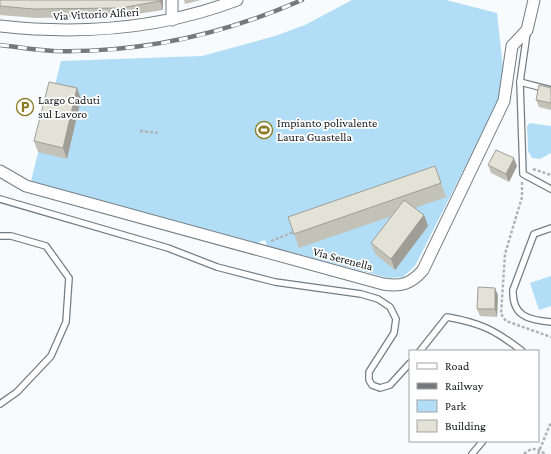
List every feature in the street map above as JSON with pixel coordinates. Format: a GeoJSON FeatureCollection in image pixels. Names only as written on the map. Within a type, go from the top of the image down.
{"type":"FeatureCollection","features":[{"type":"Feature","properties":{"kind":"street"},"geometry":{"type":"LineString","coordinates":[[172,0],[172,20]]}},
{"type":"Feature","properties":{"kind":"street","name":"Via Vittorio Alfieri"},"geometry":{"type":"LineString","coordinates":[[0,26],[28,29],[82,30],[127,27],[172,20],[237,0]]}},
{"type":"Feature","properties":{"kind":"street"},"geometry":{"type":"LineString","coordinates":[[527,30],[534,0]]}},
{"type":"Feature","properties":{"kind":"street","name":"Via Serenella"},"geometry":{"type":"LineString","coordinates":[[0,171],[26,186],[383,284],[396,286],[407,284],[416,278],[423,270],[504,101],[512,46],[527,30]]}},
{"type":"Feature","properties":{"kind":"lane"},"geometry":{"type":"LineString","coordinates":[[527,30],[520,82],[523,174],[551,189]]}},
{"type":"Feature","properties":{"kind":"lane"},"geometry":{"type":"LineString","coordinates":[[520,82],[551,90]]}},
{"type":"Feature","properties":{"kind":"lane"},"geometry":{"type":"LineString","coordinates":[[0,199],[168,248],[217,267],[276,282],[361,294],[378,299],[390,307],[396,319],[394,333],[369,372],[369,380],[372,385],[380,388],[390,385],[409,364]]}},
{"type":"Feature","properties":{"kind":"lane"},"geometry":{"type":"LineString","coordinates":[[551,228],[534,234],[512,290],[512,300],[516,311],[524,316],[551,322]]}},
{"type":"Feature","properties":{"kind":"lane"},"geometry":{"type":"LineString","coordinates":[[0,236],[11,236],[46,246],[69,278],[66,322],[51,356],[17,392],[0,404]]}},
{"type":"Feature","properties":{"kind":"lane"},"geometry":{"type":"LineString","coordinates":[[421,350],[447,317],[487,327],[521,350]]}},
{"type":"Feature","properties":{"kind":"lane"},"geometry":{"type":"LineString","coordinates":[[472,454],[482,442]]}},
{"type":"Feature","properties":{"kind":"path"},"geometry":{"type":"LineString","coordinates":[[140,131],[159,133]]}},
{"type":"Feature","properties":{"kind":"path"},"geometry":{"type":"LineString","coordinates":[[523,166],[551,175]]}},
{"type":"Feature","properties":{"kind":"path"},"geometry":{"type":"LineString","coordinates":[[270,241],[303,229]]}},
{"type":"Feature","properties":{"kind":"path"},"geometry":{"type":"LineString","coordinates":[[296,231],[298,238]]}},
{"type":"Feature","properties":{"kind":"path"},"geometry":{"type":"LineString","coordinates":[[538,454],[551,422]]}},
{"type":"Feature","properties":{"kind":"path"},"geometry":{"type":"LineString","coordinates":[[524,454],[527,450],[539,449],[545,454]]}},
{"type":"Feature","properties":{"kind":"green space","name":"Impianto polivalente Laura Guastella"},"geometry":{"type":"Polygon","coordinates":[[[352,0],[446,0],[497,13],[503,68],[499,100],[415,266],[403,277],[389,278],[267,246],[265,240],[257,243],[31,181],[61,61],[202,56],[275,36],[305,25],[352,0]]]}},
{"type":"Feature","properties":{"kind":"green space"},"geometry":{"type":"Polygon","coordinates":[[[530,123],[551,126],[551,153],[540,159],[532,158],[528,151],[527,126],[530,123]]]}},
{"type":"Feature","properties":{"kind":"green space"},"geometry":{"type":"Polygon","coordinates":[[[551,276],[551,306],[539,310],[530,283],[551,276]]]}},
{"type":"Feature","properties":{"kind":"building"},"geometry":{"type":"Polygon","coordinates":[[[0,0],[160,1],[121,8],[33,9],[0,6],[0,0]]]}},
{"type":"Feature","properties":{"kind":"building"},"geometry":{"type":"Polygon","coordinates":[[[49,82],[77,88],[63,148],[34,141],[49,82]]]}},
{"type":"Feature","properties":{"kind":"building"},"geometry":{"type":"Polygon","coordinates":[[[539,85],[551,88],[551,103],[536,100],[539,85]]]}},
{"type":"Feature","properties":{"kind":"building"},"geometry":{"type":"Polygon","coordinates":[[[496,150],[514,158],[506,174],[488,165],[496,150]]]}},
{"type":"Feature","properties":{"kind":"building"},"geometry":{"type":"Polygon","coordinates":[[[435,166],[441,183],[294,234],[288,217],[435,166]]]}},
{"type":"Feature","properties":{"kind":"building"},"geometry":{"type":"Polygon","coordinates":[[[404,200],[424,215],[391,259],[371,243],[404,200]]]}},
{"type":"Feature","properties":{"kind":"building"},"geometry":{"type":"Polygon","coordinates":[[[478,287],[495,288],[495,309],[477,309],[478,287]]]}},
{"type":"Feature","properties":{"kind":"railway"},"geometry":{"type":"LineString","coordinates":[[0,45],[54,51],[87,51],[150,45],[212,32],[242,23],[302,0]]}},
{"type":"Feature","properties":{"kind":"place","name":"Largo Caduti sul Lavoro"},"geometry":{"type":"Point","coordinates":[25,107]}},
{"type":"Feature","properties":{"kind":"place","name":"Impianto polivalente Laura Guastella"},"geometry":{"type":"Point","coordinates":[264,130]}}]}
